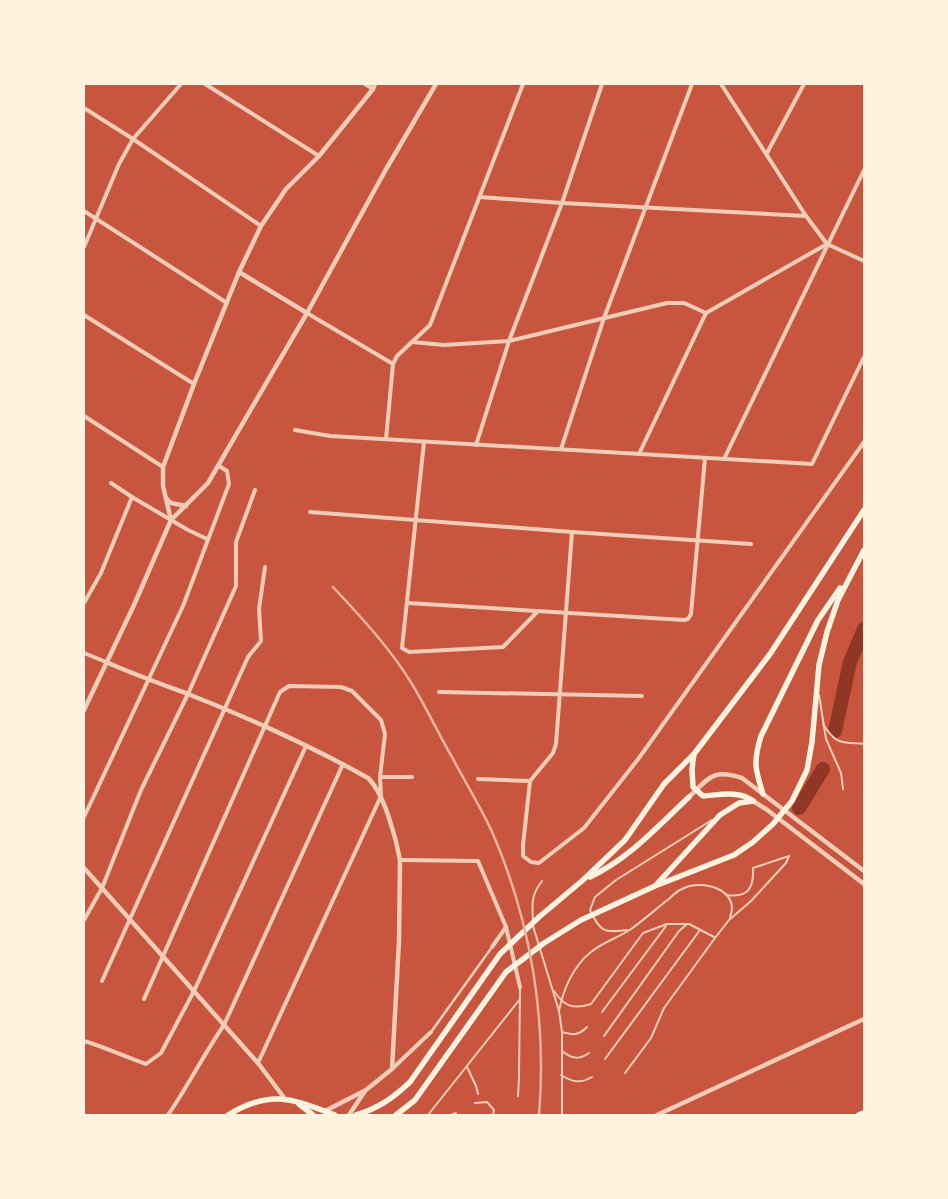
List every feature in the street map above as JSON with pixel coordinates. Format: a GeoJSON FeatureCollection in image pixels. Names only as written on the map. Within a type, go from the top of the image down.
{"type":"FeatureCollection","features":[{"type":"Feature","properties":{"kind":"highway"},"geometry":{"type":"LineString","coordinates":[[356,1115],[374,1110],[410,1082],[500,954],[538,917],[583,880],[625,840],[664,784],[694,754],[770,654],[864,510]]}},
{"type":"Feature","properties":{"kind":"highway"},"geometry":{"type":"LineString","coordinates":[[396,1115],[415,1100],[506,972],[544,942],[600,911],[655,886],[734,855],[774,824],[792,801],[807,770],[812,742],[819,665],[827,632],[838,600],[864,550]]}},
{"type":"Feature","properties":{"kind":"highway"},"geometry":{"type":"LineString","coordinates":[[763,794],[756,771],[755,755],[761,736],[818,620],[854,568]]}},
{"type":"Feature","properties":{"kind":"highway"},"geometry":{"type":"LineString","coordinates":[[694,754],[692,769],[693,787],[703,796],[737,794],[747,796],[752,801]]}},
{"type":"Feature","properties":{"kind":"highway"},"geometry":{"type":"LineString","coordinates":[[583,880],[604,870],[638,846],[689,797]]}},
{"type":"Feature","properties":{"kind":"highway"},"geometry":{"type":"LineString","coordinates":[[655,886],[720,815],[739,802],[752,801]]}},
{"type":"Feature","properties":{"kind":"highway"},"geometry":{"type":"LineString","coordinates":[[228,1115],[270,1098],[296,1101],[335,1115]]}},
{"type":"Feature","properties":{"kind":"highway"},"geometry":{"type":"LineString","coordinates":[[296,1101],[313,1115]]}},
{"type":"Feature","properties":{"kind":"highway"},"geometry":{"type":"LineString","coordinates":[[860,1115],[864,1113]]}},
{"type":"Feature","properties":{"kind":"street"},"geometry":{"type":"LineString","coordinates":[[84,247],[119,164],[133,138],[181,84]]}},
{"type":"Feature","properties":{"kind":"street"},"geometry":{"type":"LineString","coordinates":[[205,84],[319,156]]}},
{"type":"Feature","properties":{"kind":"street"},"geometry":{"type":"LineString","coordinates":[[365,84],[373,89]]}},
{"type":"Feature","properties":{"kind":"street"},"geometry":{"type":"LineString","coordinates":[[171,520],[162,478],[163,467],[239,272],[261,226],[286,190],[319,156],[376,84]]}},
{"type":"Feature","properties":{"kind":"street"},"geometry":{"type":"LineString","coordinates":[[84,710],[134,605],[171,520],[208,483],[307,313],[385,171],[436,84]]}},
{"type":"Feature","properties":{"kind":"street"},"geometry":{"type":"LineString","coordinates":[[386,439],[393,364],[397,356],[430,325],[523,84]]}},
{"type":"Feature","properties":{"kind":"street"},"geometry":{"type":"LineString","coordinates":[[476,444],[509,341],[562,203],[602,84]]}},
{"type":"Feature","properties":{"kind":"street"},"geometry":{"type":"LineString","coordinates":[[561,449],[604,318],[692,84]]}},
{"type":"Feature","properties":{"kind":"street"},"geometry":{"type":"LineString","coordinates":[[721,84],[806,216],[827,244],[864,260]]}},
{"type":"Feature","properties":{"kind":"street"},"geometry":{"type":"LineString","coordinates":[[767,154],[804,84]]}},
{"type":"Feature","properties":{"kind":"street"},"geometry":{"type":"LineString","coordinates":[[84,108],[133,138],[261,226]]}},
{"type":"Feature","properties":{"kind":"street"},"geometry":{"type":"LineString","coordinates":[[724,459],[864,170]]}},
{"type":"Feature","properties":{"kind":"street"},"geometry":{"type":"LineString","coordinates":[[480,196],[562,203],[806,216]]}},
{"type":"Feature","properties":{"kind":"street"},"geometry":{"type":"LineString","coordinates":[[84,211],[227,303]]}},
{"type":"Feature","properties":{"kind":"street"},"geometry":{"type":"LineString","coordinates":[[638,454],[706,313],[827,244]]}},
{"type":"Feature","properties":{"kind":"street"},"geometry":{"type":"LineString","coordinates":[[239,272],[393,364]]}},
{"type":"Feature","properties":{"kind":"street"},"geometry":{"type":"LineString","coordinates":[[412,342],[444,345],[509,341],[667,303],[684,304],[706,313]]}},
{"type":"Feature","properties":{"kind":"street"},"geometry":{"type":"LineString","coordinates":[[84,315],[194,384]]}},
{"type":"Feature","properties":{"kind":"street"},"geometry":{"type":"LineString","coordinates":[[294,430],[330,436],[812,464],[864,357]]}},
{"type":"Feature","properties":{"kind":"street"},"geometry":{"type":"LineString","coordinates":[[84,416],[163,467]]}},
{"type":"Feature","properties":{"kind":"street"},"geometry":{"type":"LineString","coordinates":[[424,442],[402,644],[404,651],[437,651],[503,646],[538,611]]}},
{"type":"Feature","properties":{"kind":"street"},"geometry":{"type":"LineString","coordinates":[[572,532],[556,744],[553,753],[530,781],[523,845],[523,856],[531,862],[539,863],[584,828],[639,758],[864,442]]}},
{"type":"Feature","properties":{"kind":"street"},"geometry":{"type":"LineString","coordinates":[[408,602],[565,614],[688,619],[691,614],[704,458]]}},
{"type":"Feature","properties":{"kind":"street"},"geometry":{"type":"LineString","coordinates":[[84,817],[183,606],[229,480],[228,471],[218,466]]}},
{"type":"Feature","properties":{"kind":"street"},"geometry":{"type":"LineString","coordinates":[[111,483],[188,530],[207,538]]}},
{"type":"Feature","properties":{"kind":"street"},"geometry":{"type":"LineString","coordinates":[[84,920],[102,888],[141,790],[188,694],[236,586],[236,542],[255,490]]}},
{"type":"Feature","properties":{"kind":"street"},"geometry":{"type":"LineString","coordinates":[[84,603],[102,573],[132,497]]}},
{"type":"Feature","properties":{"kind":"street"},"geometry":{"type":"LineString","coordinates":[[166,498],[171,503],[186,506]]}},
{"type":"Feature","properties":{"kind":"street"},"geometry":{"type":"LineString","coordinates":[[310,512],[751,544]]}},
{"type":"Feature","properties":{"kind":"street"},"geometry":{"type":"LineString","coordinates":[[102,981],[248,657],[261,641],[259,609],[264,567]]}},
{"type":"Feature","properties":{"kind":"street"},"geometry":{"type":"LineString","coordinates":[[84,653],[147,680],[188,694],[306,746],[343,764],[375,784],[381,796],[398,847],[400,860],[399,941],[392,1069]]}},
{"type":"Feature","properties":{"kind":"street"},"geometry":{"type":"LineString","coordinates":[[144,999],[266,728],[280,692],[289,686],[341,687],[352,691],[381,720],[385,734],[380,777],[381,796],[258,1064]]}},
{"type":"Feature","properties":{"kind":"street"},"geometry":{"type":"LineString","coordinates":[[439,692],[642,696]]}},
{"type":"Feature","properties":{"kind":"street"},"geometry":{"type":"LineString","coordinates":[[84,1041],[146,1064],[161,1053],[194,991],[306,746]]}},
{"type":"Feature","properties":{"kind":"street"},"geometry":{"type":"LineString","coordinates":[[168,1115],[224,1025],[343,764]]}},
{"type":"Feature","properties":{"kind":"street"},"geometry":{"type":"LineString","coordinates":[[689,797],[709,778],[718,774],[729,774],[742,778],[864,870]]}},
{"type":"Feature","properties":{"kind":"street"},"geometry":{"type":"LineString","coordinates":[[380,777],[412,777]]}},
{"type":"Feature","properties":{"kind":"street"},"geometry":{"type":"LineString","coordinates":[[478,779],[530,781]]}},
{"type":"Feature","properties":{"kind":"street"},"geometry":{"type":"LineString","coordinates":[[752,801],[766,809],[864,884]]}},
{"type":"Feature","properties":{"kind":"street"},"geometry":{"type":"LineString","coordinates":[[400,860],[478,861],[506,927],[520,987]]}},
{"type":"Feature","properties":{"kind":"street"},"geometry":{"type":"LineString","coordinates":[[84,868],[258,1064],[285,1099]]}},
{"type":"Feature","properties":{"kind":"street"},"geometry":{"type":"LineString","coordinates":[[325,1111],[366,1090],[392,1069],[431,1032],[506,927]]}},
{"type":"Feature","properties":{"kind":"street"},"geometry":{"type":"LineString","coordinates":[[657,1115],[864,1019]]}},
{"type":"Feature","properties":{"kind":"street"},"geometry":{"type":"LineString","coordinates":[[349,1115],[366,1090]]}},
{"type":"Feature","properties":{"kind":"lane"},"geometry":{"type":"LineString","coordinates":[[819,665],[818,694],[822,722],[826,738],[841,773],[843,789]]}},
{"type":"Feature","properties":{"kind":"lane"},"geometry":{"type":"LineString","coordinates":[[822,722],[831,737],[846,744],[864,744]]}},
{"type":"Feature","properties":{"kind":"lane"},"geometry":{"type":"LineString","coordinates":[[630,930],[615,932],[602,930],[597,926],[590,910],[595,897],[616,880],[720,815]]}},
{"type":"Feature","properties":{"kind":"lane"},"geometry":{"type":"LineString","coordinates":[[559,1011],[566,985],[574,970],[590,952],[630,930],[682,889],[700,884],[712,886],[727,895],[741,896],[752,884],[753,868],[789,856],[786,863],[752,902],[729,920],[715,938],[664,1008],[651,1038],[626,1073]]}},
{"type":"Feature","properties":{"kind":"lane"},"geometry":{"type":"LineString","coordinates":[[542,881],[534,890],[532,903],[533,928],[559,1011],[562,1032],[562,1115]]}},
{"type":"Feature","properties":{"kind":"lane"},"geometry":{"type":"LineString","coordinates":[[727,895],[732,912],[729,920]]}},
{"type":"Feature","properties":{"kind":"lane"},"geometry":{"type":"LineString","coordinates":[[553,989],[561,1001],[576,1007],[591,1004],[642,933],[667,924],[689,924],[715,938]]}},
{"type":"Feature","properties":{"kind":"lane"},"geometry":{"type":"LineString","coordinates":[[602,1012],[667,924]]}},
{"type":"Feature","properties":{"kind":"lane"},"geometry":{"type":"LineString","coordinates":[[604,1036],[679,931],[689,924]]}},
{"type":"Feature","properties":{"kind":"lane"},"geometry":{"type":"LineString","coordinates":[[605,1059],[700,930]]}},
{"type":"Feature","properties":{"kind":"lane"},"geometry":{"type":"LineString","coordinates":[[518,1096],[520,987]]}},
{"type":"Feature","properties":{"kind":"lane"},"geometry":{"type":"LineString","coordinates":[[428,1115],[520,999]]}},
{"type":"Feature","properties":{"kind":"lane"},"geometry":{"type":"LineString","coordinates":[[562,1032],[575,1035],[580,1034],[587,1027]]}},
{"type":"Feature","properties":{"kind":"lane"},"geometry":{"type":"LineString","coordinates":[[562,1051],[570,1057],[576,1058],[582,1058],[589,1053]]}},
{"type":"Feature","properties":{"kind":"lane"},"geometry":{"type":"LineString","coordinates":[[467,1066],[478,1094]]}},
{"type":"Feature","properties":{"kind":"lane"},"geometry":{"type":"LineString","coordinates":[[561,1075],[578,1082],[584,1082],[592,1077]]}},
{"type":"Feature","properties":{"kind":"lane"},"geometry":{"type":"LineString","coordinates":[[475,1103],[487,1102],[494,1110],[493,1115]]}},
{"type":"Feature","properties":{"kind":"lane"},"geometry":{"type":"LineString","coordinates":[[451,1115],[456,1113]]}},
{"type":"Feature","properties":{"kind":"waterway"},"geometry":{"type":"LineString","coordinates":[[835,731],[850,662],[864,629]]}},
{"type":"Feature","properties":{"kind":"waterway"},"geometry":{"type":"LineString","coordinates":[[799,808],[823,769]]}},
{"type":"Feature","properties":{"kind":"railway"},"geometry":{"type":"LineString","coordinates":[[333,587],[385,645],[412,684],[483,814],[506,867],[526,937],[538,1008],[541,1043],[539,1115]]}}]}
